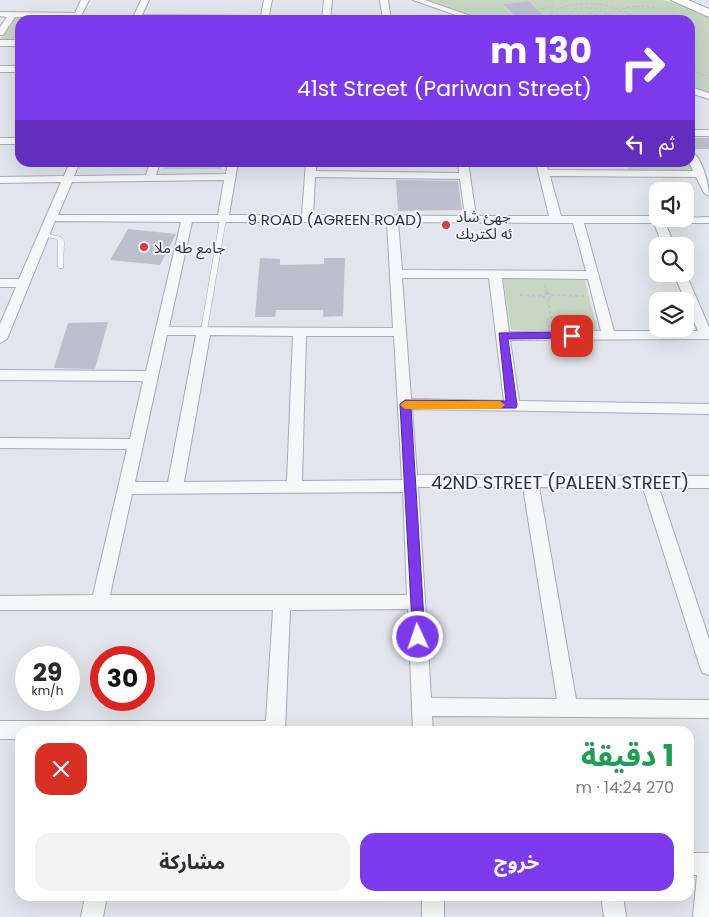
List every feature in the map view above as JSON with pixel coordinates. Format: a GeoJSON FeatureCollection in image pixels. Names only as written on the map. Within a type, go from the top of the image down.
{"type":"FeatureCollection","features":[{"type":"Feature","properties":{"kind":"main road"},"geometry":{"type":"LineString","coordinates":[[677,0],[709,13]]}},
{"type":"Feature","properties":{"kind":"street"},"geometry":{"type":"LineString","coordinates":[[77,15],[85,0]]}},
{"type":"Feature","properties":{"kind":"street"},"geometry":{"type":"LineString","coordinates":[[138,15],[145,0]]}},
{"type":"Feature","properties":{"kind":"street"},"geometry":{"type":"LineString","coordinates":[[265,15],[268,0]]}},
{"type":"Feature","properties":{"kind":"street"},"geometry":{"type":"LineString","coordinates":[[326,15],[328,0]]}},
{"type":"Feature","properties":{"kind":"street"},"geometry":{"type":"LineString","coordinates":[[384,0],[386,15]]}},
{"type":"Feature","properties":{"kind":"street"},"geometry":{"type":"LineString","coordinates":[[417,0],[463,15]]}},
{"type":"Feature","properties":{"kind":"street"},"geometry":{"type":"LineString","coordinates":[[0,14],[34,15]]}},
{"type":"Feature","properties":{"kind":"street"},"geometry":{"type":"LineString","coordinates":[[0,34],[13,14]]}},
{"type":"Feature","properties":{"kind":"street"},"geometry":{"type":"LineString","coordinates":[[0,43],[15,43]]}},
{"type":"Feature","properties":{"kind":"street"},"geometry":{"type":"LineString","coordinates":[[0,69],[15,69]]}},
{"type":"Feature","properties":{"kind":"street"},"geometry":{"type":"LineString","coordinates":[[695,92],[709,96]]}},
{"type":"Feature","properties":{"kind":"street"},"geometry":{"type":"LineString","coordinates":[[695,100],[709,100]]}},
{"type":"Feature","properties":{"kind":"street"},"geometry":{"type":"LineString","coordinates":[[695,134],[709,134]]}},
{"type":"Feature","properties":{"kind":"street"},"geometry":{"type":"LineString","coordinates":[[0,141],[15,141]]}},
{"type":"Feature","properties":{"kind":"street"},"geometry":{"type":"LineString","coordinates":[[695,165],[709,193]]}},
{"type":"Feature","properties":{"kind":"street"},"geometry":{"type":"LineString","coordinates":[[0,339],[46,235],[51,218],[73,167]]}},
{"type":"Feature","properties":{"kind":"street"},"geometry":{"type":"LineString","coordinates":[[150,178],[153,167]]}},
{"type":"Feature","properties":{"kind":"street"},"geometry":{"type":"LineString","coordinates":[[223,219],[232,167]]}},
{"type":"Feature","properties":{"kind":"street"},"geometry":{"type":"LineString","coordinates":[[464,167],[471,219]]}},
{"type":"Feature","properties":{"kind":"street"},"geometry":{"type":"LineString","coordinates":[[307,219],[311,168],[465,176]]}},
{"type":"Feature","properties":{"kind":"street"},"geometry":{"type":"LineString","coordinates":[[556,220],[543,168],[621,168],[699,174]]}},
{"type":"Feature","properties":{"kind":"street"},"geometry":{"type":"LineString","coordinates":[[0,180],[231,177]]}},
{"type":"Feature","properties":{"kind":"street","name":"9 ROAD (AGREEN ROAD)"},"geometry":{"type":"LineString","coordinates":[[51,218],[649,220]]}},
{"type":"Feature","properties":{"kind":"street"},"geometry":{"type":"LineString","coordinates":[[100,603],[187,218]]}},
{"type":"Feature","properties":{"kind":"street"},"geometry":{"type":"LineString","coordinates":[[392,219],[410,484],[423,726]]}},
{"type":"Feature","properties":{"kind":"street"},"geometry":{"type":"LineString","coordinates":[[578,220],[609,335]]}},
{"type":"Feature","properties":{"kind":"street","name":"9 ROAD (AGREEN ROAD)"},"geometry":{"type":"LineString","coordinates":[[694,220],[709,220]]}},
{"type":"Feature","properties":{"kind":"street"},"geometry":{"type":"LineString","coordinates":[[396,274],[593,275]]}},
{"type":"Feature","properties":{"kind":"street"},"geometry":{"type":"LineString","coordinates":[[495,274],[512,405]]}},
{"type":"Feature","properties":{"kind":"street"},"geometry":{"type":"LineString","coordinates":[[502,336],[707,335],[684,282]]}},
{"type":"Feature","properties":{"kind":"street"},"geometry":{"type":"LineString","coordinates":[[0,283],[24,283]]}},
{"type":"Feature","properties":{"kind":"street"},"geometry":{"type":"LineString","coordinates":[[175,488],[204,330]]}},
{"type":"Feature","properties":{"kind":"street"},"geometry":{"type":"LineString","coordinates":[[162,331],[400,332]]}},
{"type":"Feature","properties":{"kind":"street"},"geometry":{"type":"LineString","coordinates":[[294,487],[300,331]]}},
{"type":"Feature","properties":{"kind":"street"},"geometry":{"type":"LineString","coordinates":[[0,375],[152,376]]}},
{"type":"Feature","properties":{"kind":"street"},"geometry":{"type":"LineString","coordinates":[[405,404],[709,409]]}},
{"type":"Feature","properties":{"kind":"street"},"geometry":{"type":"LineString","coordinates":[[0,443],[137,444]]}},
{"type":"Feature","properties":{"kind":"street"},"geometry":{"type":"LineString","coordinates":[[530,481],[568,708]]}},
{"type":"Feature","properties":{"kind":"street","name":"42ND STREET (PALEEN STREET)"},"geometry":{"type":"LineString","coordinates":[[127,488],[294,487],[530,481],[709,482]]}},
{"type":"Feature","properties":{"kind":"street"},"geometry":{"type":"LineString","coordinates":[[649,482],[709,667]]}},
{"type":"Feature","properties":{"kind":"street"},"geometry":{"type":"LineString","coordinates":[[275,726],[282,602]]}},
{"type":"Feature","properties":{"kind":"street"},"geometry":{"type":"LineString","coordinates":[[0,603],[416,602]]}},
{"type":"Feature","properties":{"kind":"street"},"geometry":{"type":"LineString","coordinates":[[422,707],[709,709]]}},
{"type":"Feature","properties":{"kind":"street"},"geometry":{"type":"LineString","coordinates":[[0,730],[15,730]]}},
{"type":"Feature","properties":{"kind":"street"},"geometry":{"type":"LineString","coordinates":[[694,864],[709,865],[704,917]]}},
{"type":"Feature","properties":{"kind":"street"},"geometry":{"type":"LineString","coordinates":[[92,917],[95,901]]}},
{"type":"Feature","properties":{"kind":"street"},"geometry":{"type":"LineString","coordinates":[[432,901],[433,917]]}},
{"type":"Feature","properties":{"kind":"street"},"geometry":{"type":"LineString","coordinates":[[613,901],[615,917]]}},
{"type":"Feature","properties":{"kind":"lane"},"geometry":{"type":"LineString","coordinates":[[204,330],[223,219]]}},
{"type":"Feature","properties":{"kind":"lane"},"geometry":{"type":"LineString","coordinates":[[46,235],[59,238],[61,241],[61,267]]}},
{"type":"Feature","properties":{"kind":"path"},"geometry":{"type":"LineString","coordinates":[[551,15],[553,0]]}},
{"type":"Feature","properties":{"kind":"path"},"geometry":{"type":"LineString","coordinates":[[538,10],[580,0],[604,2],[622,8],[652,7],[676,15]]}},
{"type":"Feature","properties":{"kind":"path"},"geometry":{"type":"LineString","coordinates":[[570,15],[569,13],[576,9],[597,9],[610,14],[622,8]]}},
{"type":"Feature","properties":{"kind":"path"},"geometry":{"type":"LineString","coordinates":[[622,8],[630,15]]}},
{"type":"Feature","properties":{"kind":"path"},"geometry":{"type":"LineString","coordinates":[[695,36],[699,44],[695,52]]}},
{"type":"Feature","properties":{"kind":"path"},"geometry":{"type":"LineString","coordinates":[[695,72],[708,76],[709,79]]}},
{"type":"Feature","properties":{"kind":"path"},"geometry":{"type":"LineString","coordinates":[[543,296],[545,293],[551,295],[586,296]]}},
{"type":"Feature","properties":{"kind":"path"},"geometry":{"type":"LineString","coordinates":[[520,295],[543,296],[548,299]]}},
{"type":"Feature","properties":{"kind":"path"},"geometry":{"type":"LineString","coordinates":[[551,295],[548,299],[551,318]]}},
{"type":"Feature","properties":{"kind":"path"},"geometry":{"type":"LineString","coordinates":[[551,318],[557,320],[557,325],[550,326],[546,323],[546,319],[551,318]]}},
{"type":"Feature","properties":{"kind":"green space"},"geometry":{"type":"Polygon","coordinates":[[[427,0],[664,0],[689,7],[709,16],[709,95],[695,91],[695,15],[543,15],[529,1],[503,4],[514,15],[470,15],[427,0]]]}},
{"type":"Feature","properties":{"kind":"green space"},"geometry":{"type":"Polygon","coordinates":[[[15,18],[15,41],[0,40],[15,18]]]}},
{"type":"Feature","properties":{"kind":"green space"},"geometry":{"type":"Polygon","coordinates":[[[164,167],[221,167],[221,169],[163,169],[164,167]]]}},
{"type":"Feature","properties":{"kind":"green space"},"geometry":{"type":"Polygon","coordinates":[[[628,167],[693,167],[698,177],[631,176],[628,167]]]}},
{"type":"Feature","properties":{"kind":"green space"},"geometry":{"type":"Polygon","coordinates":[[[503,277],[584,278],[598,332],[511,330],[503,277]]]}},
{"type":"Feature","properties":{"kind":"building"},"geometry":{"type":"Polygon","coordinates":[[[529,1],[543,15],[514,15],[503,4],[529,1]]]}},
{"type":"Feature","properties":{"kind":"building"},"geometry":{"type":"Polygon","coordinates":[[[695,138],[709,138],[709,149],[695,149],[695,138]]]}},
{"type":"Feature","properties":{"kind":"building"},"geometry":{"type":"Polygon","coordinates":[[[396,180],[458,181],[462,210],[398,211],[396,180]]]}},
{"type":"Feature","properties":{"kind":"building","name":"جامع طه ملا"},"geometry":{"type":"Polygon","coordinates":[[[128,229],[176,234],[160,265],[110,260],[128,229]]]}},
{"type":"Feature","properties":{"kind":"building"},"geometry":{"type":"Polygon","coordinates":[[[260,258],[280,259],[280,265],[324,264],[324,258],[345,258],[343,316],[323,317],[323,310],[276,310],[275,317],[255,317],[260,258]]]}},
{"type":"Feature","properties":{"kind":"building"},"geometry":{"type":"Polygon","coordinates":[[[108,322],[95,369],[54,368],[68,323],[108,322]]]}},
{"type":"Feature","properties":{"kind":"slow traffic"},"geometry":{"type":"LineString","coordinates":[[405,405],[500,405]]}},
{"type":"Feature","properties":{"kind":"place","name":"جهئ شاد ئه لكتريك"},"geometry":{"type":"Point","coordinates":[446,225]}},
{"type":"Feature","properties":{"kind":"place","name":"جامع طه ملا"},"geometry":{"type":"Point","coordinates":[144,247]}},
{"type":"Feature","properties":{"kind":"route"},"geometry":{"type":"LineString","coordinates":[[418,637],[405,404],[512,405],[502,336],[572,336]]}}]}
